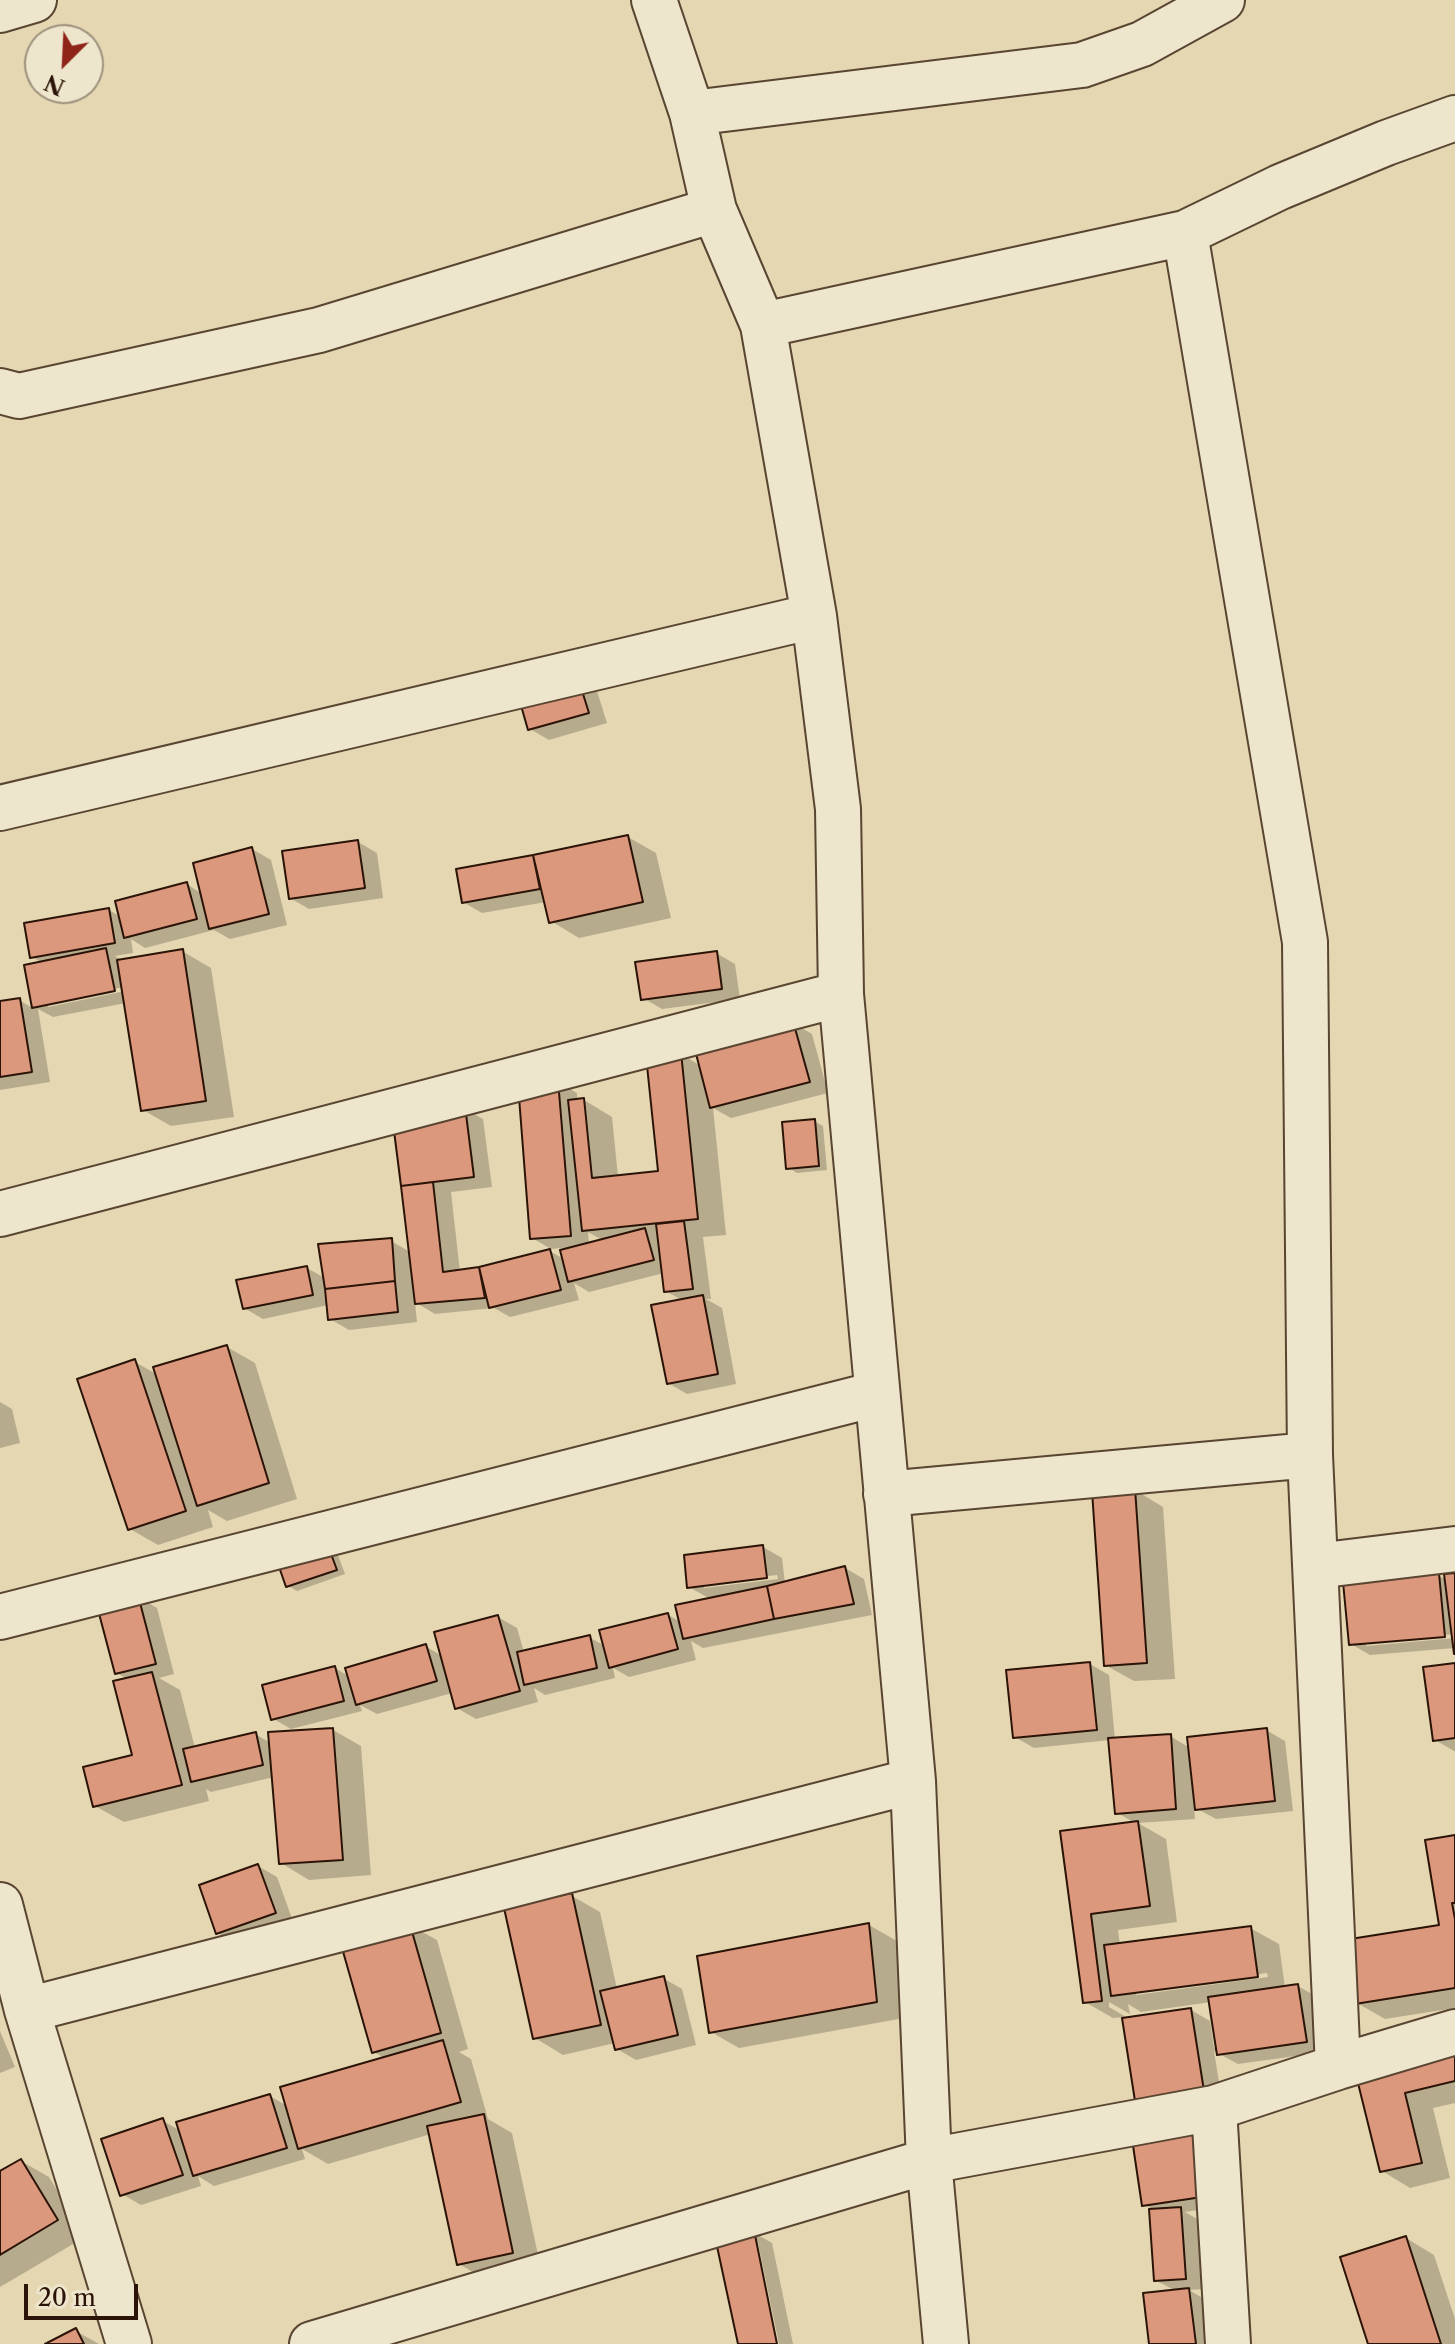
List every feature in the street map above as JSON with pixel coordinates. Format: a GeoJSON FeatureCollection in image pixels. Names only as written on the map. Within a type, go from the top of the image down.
{"type":"FeatureCollection","features":[{"type":"Feature","properties":{"kind":"street"},"geometry":{"type":"LineString","coordinates":[[0,10],[34,0]]}},
{"type":"Feature","properties":{"kind":"street"},"geometry":{"type":"LineString","coordinates":[[654,0],[692,113],[714,210],[763,325],[814,616],[838,809],[841,994],[913,1781],[929,2161],[946,2344]]}},
{"type":"Feature","properties":{"kind":"street"},"geometry":{"type":"LineString","coordinates":[[692,113],[1082,65],[1142,44],[1222,0]]}},
{"type":"Feature","properties":{"kind":"street"},"geometry":{"type":"LineString","coordinates":[[763,325],[1185,233],[1280,187],[1455,118]]}},
{"type":"Feature","properties":{"kind":"street"},"geometry":{"type":"LineString","coordinates":[[0,391],[19,396],[319,330],[714,210]]}},
{"type":"Feature","properties":{"kind":"street"},"geometry":{"type":"LineString","coordinates":[[1185,233],[1305,942],[1310,1455],[1338,2067]]}},
{"type":"Feature","properties":{"kind":"street"},"geometry":{"type":"LineString","coordinates":[[0,808],[814,616]]}},
{"type":"Feature","properties":{"kind":"street"},"geometry":{"type":"LineString","coordinates":[[0,1214],[841,994]]}},
{"type":"Feature","properties":{"kind":"street"},"geometry":{"type":"LineString","coordinates":[[0,1617],[876,1394]]}},
{"type":"Feature","properties":{"kind":"street"},"geometry":{"type":"LineString","coordinates":[[886,1494],[1310,1455]]}},
{"type":"Feature","properties":{"kind":"street"},"geometry":{"type":"LineString","coordinates":[[1316,1566],[1455,1549]]}},
{"type":"Feature","properties":{"kind":"street"},"geometry":{"type":"LineString","coordinates":[[27,2010],[913,1781]]}},
{"type":"Feature","properties":{"kind":"street"},"geometry":{"type":"LineString","coordinates":[[0,1905],[27,2010],[129,2344]]}},
{"type":"Feature","properties":{"kind":"street"},"geometry":{"type":"LineString","coordinates":[[312,2344],[929,2161],[1214,2108],[1455,2032]]}},
{"type":"Feature","properties":{"kind":"street"},"geometry":{"type":"LineString","coordinates":[[1214,2108],[1228,2344]]}},
{"type":"Feature","properties":{"kind":"building"},"geometry":{"type":"Polygon","coordinates":[[[578,678],[589,713],[528,730],[518,695],[578,678]]]}},
{"type":"Feature","properties":{"kind":"building"},"geometry":{"type":"Polygon","coordinates":[[[628,835],[643,902],[549,923],[533,855],[628,835]]]}},
{"type":"Feature","properties":{"kind":"building"},"geometry":{"type":"Polygon","coordinates":[[[358,840],[365,888],[289,899],[282,851],[358,840]]]}},
{"type":"Feature","properties":{"kind":"building"},"geometry":{"type":"Polygon","coordinates":[[[252,847],[269,914],[209,929],[193,863],[252,847]]]}},
{"type":"Feature","properties":{"kind":"building"},"geometry":{"type":"Polygon","coordinates":[[[533,855],[540,889],[462,903],[456,869],[533,855]]]}},
{"type":"Feature","properties":{"kind":"building"},"geometry":{"type":"Polygon","coordinates":[[[187,882],[197,919],[124,938],[115,901],[187,882]]]}},
{"type":"Feature","properties":{"kind":"building"},"geometry":{"type":"Polygon","coordinates":[[[109,908],[115,943],[30,958],[24,923],[109,908]]]}},
{"type":"Feature","properties":{"kind":"building"},"geometry":{"type":"Polygon","coordinates":[[[106,948],[115,991],[32,1008],[24,965],[106,948]]]}},
{"type":"Feature","properties":{"kind":"building"},"geometry":{"type":"Polygon","coordinates":[[[183,949],[206,1101],[141,1111],[117,960],[183,949]]]}},
{"type":"Feature","properties":{"kind":"building"},"geometry":{"type":"Polygon","coordinates":[[[717,951],[722,989],[641,1000],[635,962],[717,951]]]}},
{"type":"Feature","properties":{"kind":"building"},"geometry":{"type":"Polygon","coordinates":[[[20,998],[32,1072],[0,1077],[0,1001],[20,998]]]}},
{"type":"Feature","properties":{"kind":"building"},"geometry":{"type":"Polygon","coordinates":[[[793,1021],[810,1082],[710,1108],[694,1046],[793,1021]]]}},
{"type":"Feature","properties":{"kind":"building"},"geometry":{"type":"Polygon","coordinates":[[[681,1052],[698,1219],[582,1231],[568,1100],[584,1098],[592,1178],[658,1171],[646,1056],[681,1052]]]}},
{"type":"Feature","properties":{"kind":"building"},"geometry":{"type":"Polygon","coordinates":[[[558,1080],[571,1236],[530,1239],[518,1084],[558,1080]]]}},
{"type":"Feature","properties":{"kind":"building"},"geometry":{"type":"Polygon","coordinates":[[[465,1106],[474,1177],[401,1186],[392,1115],[465,1106]]]}},
{"type":"Feature","properties":{"kind":"building"},"geometry":{"type":"Polygon","coordinates":[[[815,1119],[819,1166],[786,1169],[782,1122],[815,1119]]]}},
{"type":"Feature","properties":{"kind":"building"},"geometry":{"type":"Polygon","coordinates":[[[433,1182],[443,1272],[479,1267],[485,1298],[415,1304],[401,1186],[433,1182]]]}},
{"type":"Feature","properties":{"kind":"building"},"geometry":{"type":"Polygon","coordinates":[[[684,1221],[693,1289],[664,1292],[656,1224],[684,1221]]]}},
{"type":"Feature","properties":{"kind":"building"},"geometry":{"type":"Polygon","coordinates":[[[645,1228],[654,1260],[568,1282],[560,1250],[645,1228]]]}},
{"type":"Feature","properties":{"kind":"building"},"geometry":{"type":"Polygon","coordinates":[[[392,1238],[395,1281],[325,1289],[318,1244],[392,1238]]]}},
{"type":"Feature","properties":{"kind":"building"},"geometry":{"type":"Polygon","coordinates":[[[550,1249],[561,1290],[489,1308],[479,1267],[550,1249]]]}},
{"type":"Feature","properties":{"kind":"building"},"geometry":{"type":"Polygon","coordinates":[[[307,1266],[313,1295],[243,1309],[236,1280],[307,1266]]]}},
{"type":"Feature","properties":{"kind":"building"},"geometry":{"type":"Polygon","coordinates":[[[395,1281],[398,1312],[328,1320],[325,1289],[395,1281]]]}},
{"type":"Feature","properties":{"kind":"building"},"geometry":{"type":"Polygon","coordinates":[[[703,1295],[718,1374],[667,1384],[651,1305],[703,1295]]]}},
{"type":"Feature","properties":{"kind":"building"},"geometry":{"type":"Polygon","coordinates":[[[227,1345],[269,1483],[197,1506],[153,1367],[227,1345]]]}},
{"type":"Feature","properties":{"kind":"building"},"geometry":{"type":"Polygon","coordinates":[[[135,1359],[186,1511],[128,1530],[77,1379],[135,1359]]]}},
{"type":"Feature","properties":{"kind":"building"},"geometry":{"type":"Polygon","coordinates":[[[1135,1488],[1147,1663],[1104,1666],[1092,1491],[1135,1488]]]}},
{"type":"Feature","properties":{"kind":"building"},"geometry":{"type":"Polygon","coordinates":[[[327,1543],[337,1570],[286,1587],[277,1561],[327,1543]]]}},
{"type":"Feature","properties":{"kind":"building"},"geometry":{"type":"Polygon","coordinates":[[[763,1545],[767,1578],[687,1588],[684,1555],[763,1545]]]}},
{"type":"Feature","properties":{"kind":"building"},"geometry":{"type":"Polygon","coordinates":[[[845,1566],[854,1604],[774,1619],[767,1586],[845,1566]]]}},
{"type":"Feature","properties":{"kind":"building"},"geometry":{"type":"Polygon","coordinates":[[[1439,1573],[1445,1637],[1349,1645],[1343,1582],[1439,1573]]]}},
{"type":"Feature","properties":{"kind":"building"},"geometry":{"type":"Polygon","coordinates":[[[1455,1573],[1455,1654],[1454,1654],[1444,1574],[1455,1573]]]}},
{"type":"Feature","properties":{"kind":"building"},"geometry":{"type":"Polygon","coordinates":[[[767,1586],[774,1619],[683,1639],[675,1605],[767,1586]]]}},
{"type":"Feature","properties":{"kind":"building"},"geometry":{"type":"Polygon","coordinates":[[[138,1595],[156,1664],[115,1674],[97,1606],[138,1595]]]}},
{"type":"Feature","properties":{"kind":"building"},"geometry":{"type":"Polygon","coordinates":[[[668,1613],[678,1649],[609,1668],[599,1630],[668,1613]]]}},
{"type":"Feature","properties":{"kind":"building"},"geometry":{"type":"Polygon","coordinates":[[[498,1615],[520,1691],[455,1709],[434,1632],[498,1615]]]}},
{"type":"Feature","properties":{"kind":"building"},"geometry":{"type":"Polygon","coordinates":[[[590,1635],[597,1668],[524,1685],[517,1652],[590,1635]]]}},
{"type":"Feature","properties":{"kind":"building"},"geometry":{"type":"Polygon","coordinates":[[[426,1644],[437,1681],[356,1705],[345,1668],[426,1644]]]}},
{"type":"Feature","properties":{"kind":"building"},"geometry":{"type":"Polygon","coordinates":[[[1090,1662],[1097,1730],[1013,1738],[1006,1670],[1090,1662]]]}},
{"type":"Feature","properties":{"kind":"building"},"geometry":{"type":"Polygon","coordinates":[[[1455,1663],[1455,1738],[1433,1741],[1423,1667],[1455,1663]]]}},
{"type":"Feature","properties":{"kind":"building"},"geometry":{"type":"Polygon","coordinates":[[[335,1666],[344,1701],[271,1720],[262,1685],[335,1666]]]}},
{"type":"Feature","properties":{"kind":"building"},"geometry":{"type":"Polygon","coordinates":[[[152,1672],[182,1785],[93,1807],[83,1767],[132,1755],[113,1681],[152,1672]]]}},
{"type":"Feature","properties":{"kind":"building"},"geometry":{"type":"Polygon","coordinates":[[[333,1728],[343,1860],[279,1864],[268,1732],[333,1728]]]}},
{"type":"Feature","properties":{"kind":"building"},"geometry":{"type":"Polygon","coordinates":[[[1267,1728],[1275,1801],[1195,1810],[1187,1737],[1267,1728]]]}},
{"type":"Feature","properties":{"kind":"building"},"geometry":{"type":"Polygon","coordinates":[[[256,1732],[263,1765],[191,1782],[183,1749],[256,1732]]]}},
{"type":"Feature","properties":{"kind":"building"},"geometry":{"type":"Polygon","coordinates":[[[1171,1734],[1176,1809],[1115,1814],[1108,1738],[1171,1734]]]}},
{"type":"Feature","properties":{"kind":"building"},"geometry":{"type":"Polygon","coordinates":[[[1138,1821],[1150,1906],[1091,1914],[1102,2001],[1083,2003],[1060,1831],[1138,1821]]]}},
{"type":"Feature","properties":{"kind":"building"},"geometry":{"type":"Polygon","coordinates":[[[1455,1835],[1455,1903],[1452,1903],[1455,1919],[1455,1988],[1355,2004],[1344,1940],[1439,1925],[1425,1840],[1455,1835]]]}},
{"type":"Feature","properties":{"kind":"building"},"geometry":{"type":"Polygon","coordinates":[[[258,1864],[276,1913],[216,1934],[199,1885],[258,1864]]]}},
{"type":"Feature","properties":{"kind":"building"},"geometry":{"type":"Polygon","coordinates":[[[572,1893],[601,2025],[533,2039],[504,1908],[572,1893]]]}},
{"type":"Feature","properties":{"kind":"building"},"geometry":{"type":"Polygon","coordinates":[[[409,1921],[441,2033],[372,2053],[340,1941],[409,1921]]]}},
{"type":"Feature","properties":{"kind":"building"},"geometry":{"type":"Polygon","coordinates":[[[869,1923],[877,2002],[709,2033],[697,1956],[869,1923]]]}},
{"type":"Feature","properties":{"kind":"building"},"geometry":{"type":"Polygon","coordinates":[[[1251,1926],[1258,1977],[1111,1996],[1104,1945],[1251,1926]]]}},
{"type":"Feature","properties":{"kind":"building"},"geometry":{"type":"Polygon","coordinates":[[[664,1976],[678,2035],[615,2050],[600,1991],[664,1976]]]}},
{"type":"Feature","properties":{"kind":"building"},"geometry":{"type":"Polygon","coordinates":[[[1298,1984],[1307,2042],[1217,2055],[1208,1997],[1298,1984]]]}},
{"type":"Feature","properties":{"kind":"building"},"geometry":{"type":"Polygon","coordinates":[[[1191,2008],[1204,2091],[1135,2101],[1122,2018],[1191,2008]]]}},
{"type":"Feature","properties":{"kind":"building"},"geometry":{"type":"Polygon","coordinates":[[[443,2040],[461,2102],[298,2149],[280,2087],[443,2040]]]}},
{"type":"Feature","properties":{"kind":"building"},"geometry":{"type":"Polygon","coordinates":[[[1455,2047],[1455,2081],[1405,2093],[1422,2163],[1380,2172],[1355,2071],[1455,2047]]]}},
{"type":"Feature","properties":{"kind":"building"},"geometry":{"type":"Polygon","coordinates":[[[270,2094],[287,2148],[193,2176],[176,2122],[270,2094]]]}},
{"type":"Feature","properties":{"kind":"building"},"geometry":{"type":"Polygon","coordinates":[[[484,2114],[513,2253],[457,2265],[427,2126],[484,2114]]]}},
{"type":"Feature","properties":{"kind":"building"},"geometry":{"type":"Polygon","coordinates":[[[163,2118],[183,2175],[120,2196],[101,2139],[163,2118]]]}},
{"type":"Feature","properties":{"kind":"building"},"geometry":{"type":"Polygon","coordinates":[[[1191,2123],[1202,2197],[1142,2206],[1131,2132],[1191,2123]]]}},
{"type":"Feature","properties":{"kind":"building"},"geometry":{"type":"Polygon","coordinates":[[[21,2159],[58,2220],[0,2255],[0,2171],[21,2159]]]}},
{"type":"Feature","properties":{"kind":"building"},"geometry":{"type":"Polygon","coordinates":[[[1181,2207],[1186,2279],[1154,2281],[1149,2209],[1181,2207]]]}},
{"type":"Feature","properties":{"kind":"building"},"geometry":{"type":"Polygon","coordinates":[[[754,2230],[777,2344],[738,2344],[715,2237],[754,2230]]]}},
{"type":"Feature","properties":{"kind":"building"},"geometry":{"type":"Polygon","coordinates":[[[1406,2236],[1441,2344],[1368,2344],[1340,2257],[1406,2236]]]}},
{"type":"Feature","properties":{"kind":"building"},"geometry":{"type":"Polygon","coordinates":[[[1189,2288],[1196,2344],[1149,2344],[1143,2293],[1189,2288]]]}},
{"type":"Feature","properties":{"kind":"building"},"geometry":{"type":"Polygon","coordinates":[[[76,2328],[84,2344],[45,2344],[76,2328]]]}}]}
